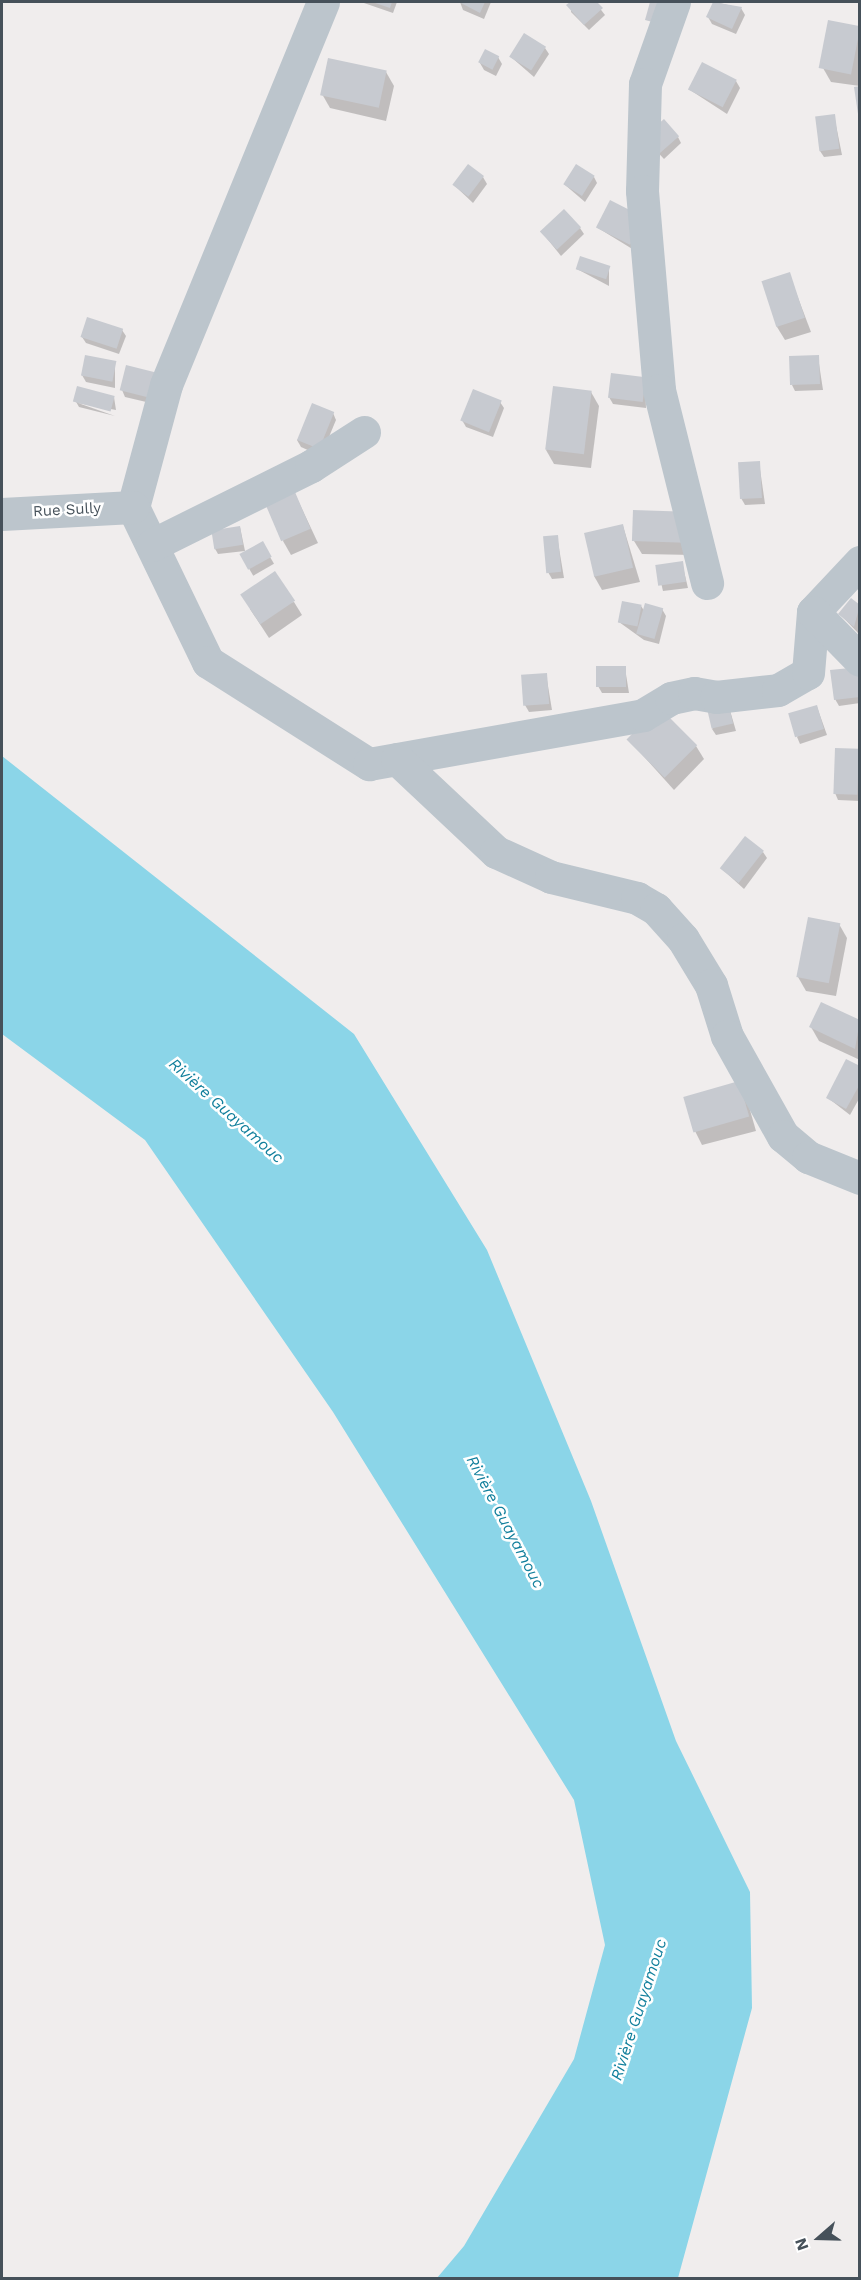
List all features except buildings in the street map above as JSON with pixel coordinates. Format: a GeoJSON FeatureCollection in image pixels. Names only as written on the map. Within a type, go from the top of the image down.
{"type":"FeatureCollection","features":[{"type":"Feature","properties":{"kind":"street"},"geometry":{"type":"LineString","coordinates":[[323,2],[166,385],[133,507],[208,662],[369,764],[643,715],[671,698],[694,693],[716,697],[778,690],[808,673],[813,612],[860,562]]}},
{"type":"Feature","properties":{"kind":"street"},"geometry":{"type":"LineString","coordinates":[[674,2],[645,84],[642,191],[659,390],[707,583]]}},
{"type":"Feature","properties":{"kind":"street"},"geometry":{"type":"LineString","coordinates":[[152,545],[311,466],[364,432]]}},
{"type":"Feature","properties":{"kind":"street","name":"Rue Sully"},"geometry":{"type":"LineString","coordinates":[[2,514],[133,507]]}},
{"type":"Feature","properties":{"kind":"street"},"geometry":{"type":"LineString","coordinates":[[813,612],[860,660]]}},
{"type":"Feature","properties":{"kind":"street"},"geometry":{"type":"LineString","coordinates":[[397,759],[496,852],[550,878],[637,898],[656,909],[711,985],[727,1036],[783,1136],[808,1157],[860,1178]]}},
{"type":"Feature","properties":{"kind":"water","name":"Rivière Guayamouc"},"geometry":{"type":"Polygon","coordinates":[[[2,756],[354,1034],[487,1250],[591,1501],[676,1741],[750,1892],[752,2008],[678,2278],[437,2278],[464,2246],[574,2059],[605,1945],[574,1800],[333,1412],[145,1140],[2,1034],[2,756]]]}}]}
